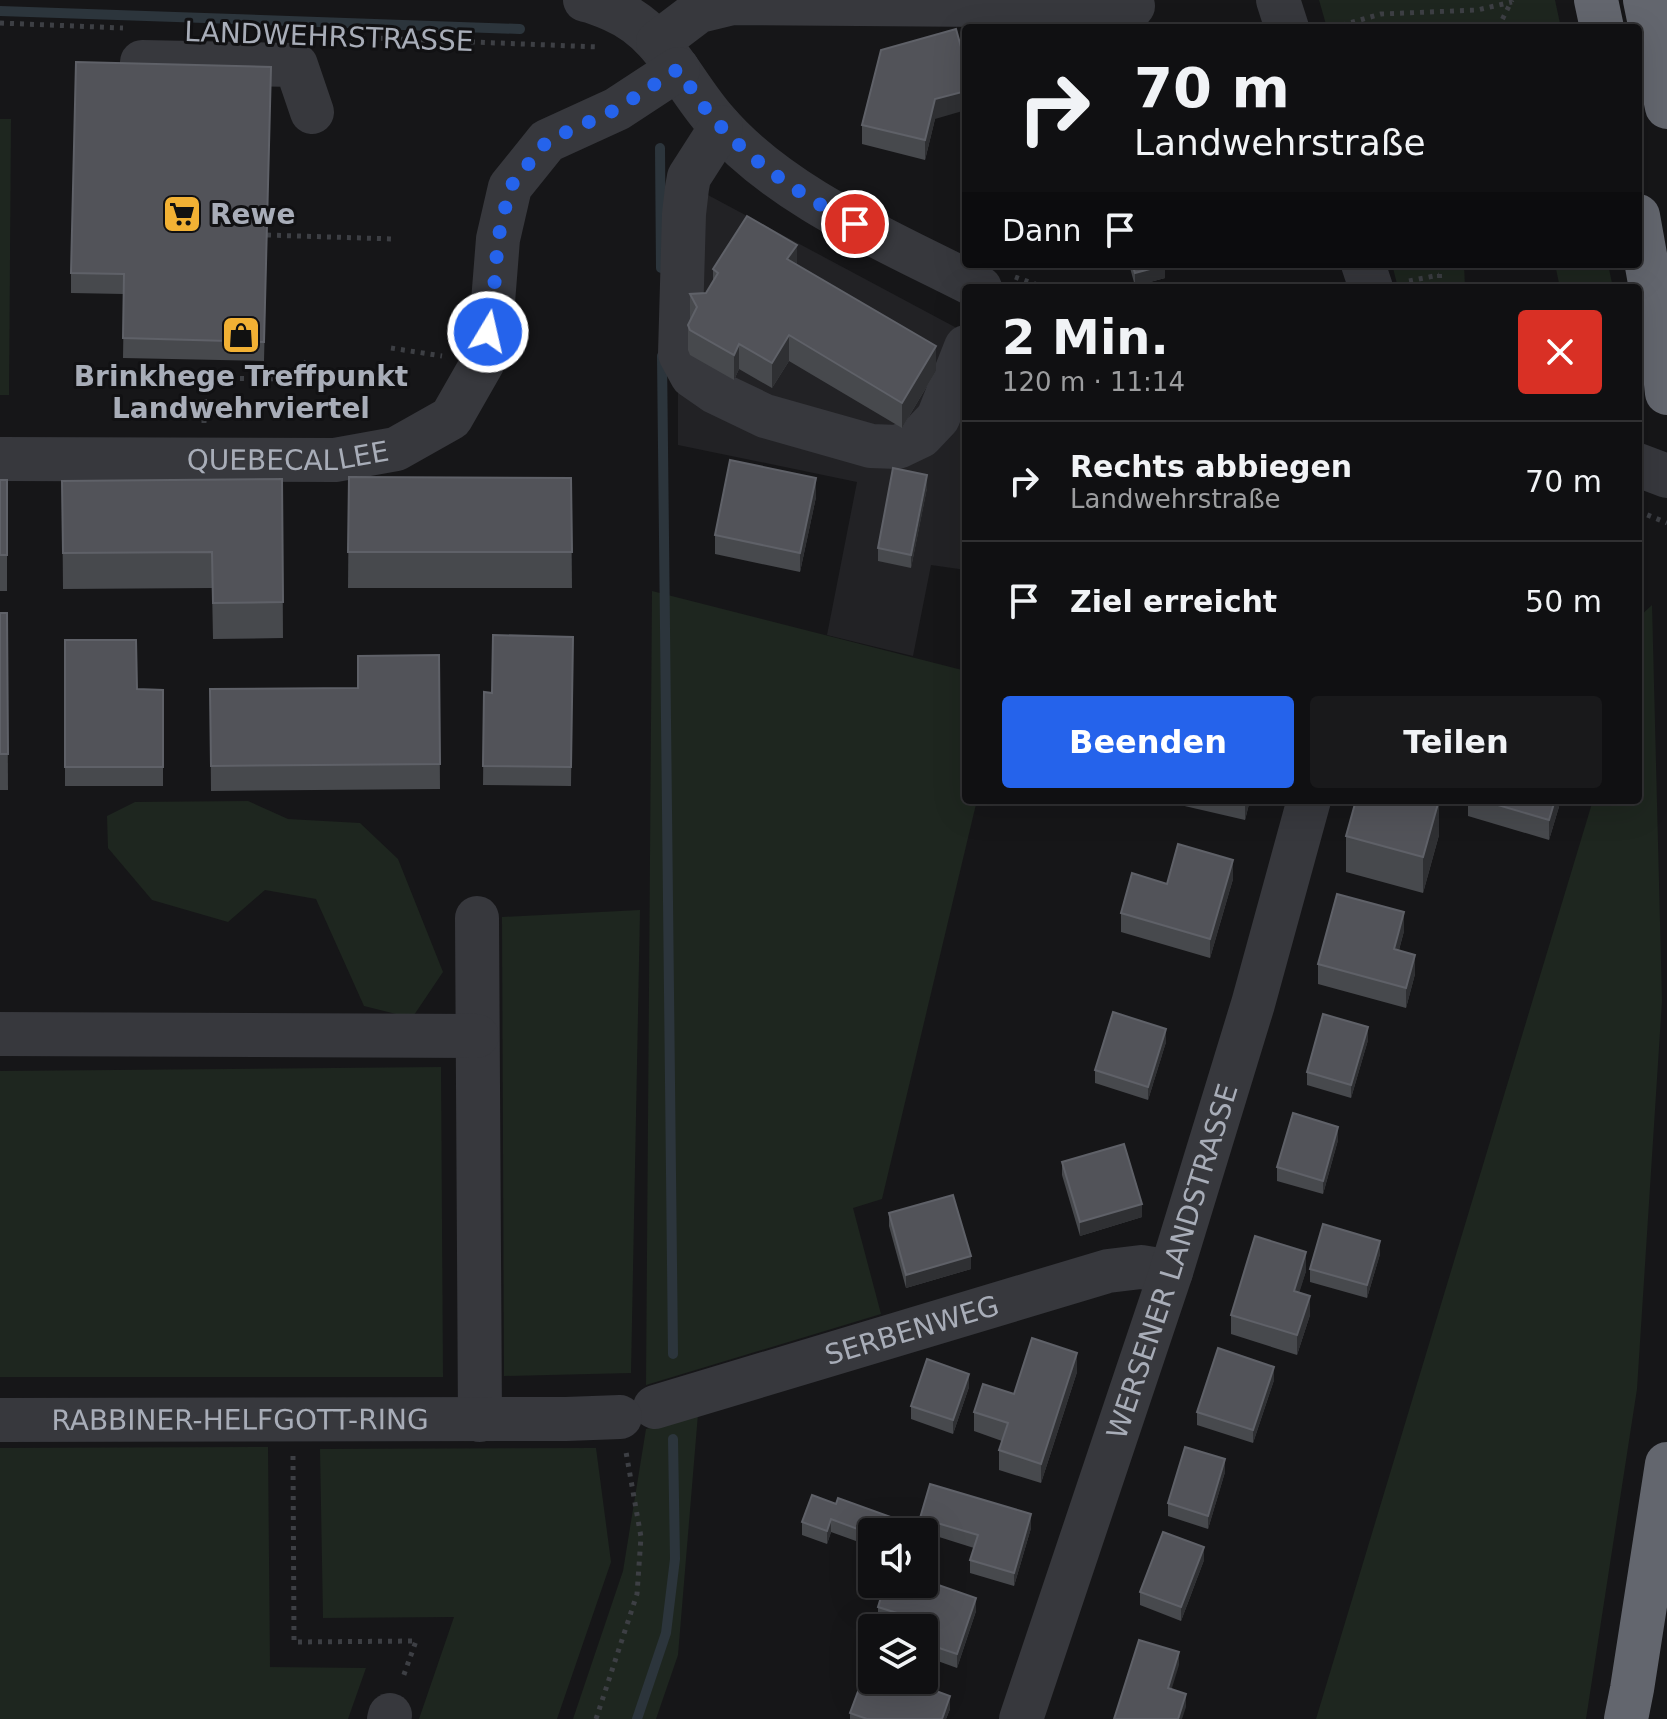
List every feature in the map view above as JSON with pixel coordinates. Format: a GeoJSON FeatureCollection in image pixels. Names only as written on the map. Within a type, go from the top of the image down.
{"type":"FeatureCollection","features":[{"type":"Feature","properties":{"kind":"highway"},"geometry":{"type":"LineString","coordinates":[[1596,0],[1601,24]]}},
{"type":"Feature","properties":{"kind":"highway"},"geometry":{"type":"LineString","coordinates":[[1645,0],[1667,107]]}},
{"type":"Feature","properties":{"kind":"highway"},"geometry":{"type":"LineString","coordinates":[[1642,239],[1665,374]]}},
{"type":"Feature","properties":{"kind":"highway"},"geometry":{"type":"LineString","coordinates":[[1626,1719],[1667,1464]]}},
{"type":"Feature","properties":{"kind":"street"},"geometry":{"type":"LineString","coordinates":[[585,0],[629,17],[668,55],[714,120],[762,166],[831,211],[972,284]]}},
{"type":"Feature","properties":{"kind":"street"},"geometry":{"type":"LineString","coordinates":[[1278,0],[1286,24]]}},
{"type":"Feature","properties":{"kind":"street","name":"QUEBECALLEE"},"geometry":{"type":"LineString","coordinates":[[0,459],[335,460],[396,449],[451,418],[483,362],[493,302],[498,239],[510,187],[547,141],[617,109],[668,55],[699,11],[732,3],[1133,6]]}},
{"type":"Feature","properties":{"kind":"street"},"geometry":{"type":"LineString","coordinates":[[134,45],[296,65],[312,112]]}},
{"type":"Feature","properties":{"kind":"street"},"geometry":{"type":"LineString","coordinates":[[721,127],[689,177],[687,188],[680,354],[692,376],[715,392],[765,416],[871,446],[898,447],[921,436],[938,418],[962,357]]}},
{"type":"Feature","properties":{"kind":"street"},"geometry":{"type":"LineString","coordinates":[[1642,467],[1667,476]]}},
{"type":"Feature","properties":{"kind":"street","name":"WERSENER LANDSTRASSE"},"geometry":{"type":"LineString","coordinates":[[1021,1719],[1171,1272],[1253,1004],[1308,804]]}},
{"type":"Feature","properties":{"kind":"street"},"geometry":{"type":"LineString","coordinates":[[477,918],[480,1420]]}},
{"type":"Feature","properties":{"kind":"street"},"geometry":{"type":"LineString","coordinates":[[0,1034],[477,1036]]}},
{"type":"Feature","properties":{"kind":"street","name":"SERBENWEG"},"geometry":{"type":"LineString","coordinates":[[638,1412],[1108,1271],[1141,1267],[1171,1272]]}},
{"type":"Feature","properties":{"kind":"street","name":"RABBINER-HELFGOTT-RING"},"geometry":{"type":"LineString","coordinates":[[0,1420],[566,1419],[638,1412]]}},
{"type":"Feature","properties":{"kind":"path"},"geometry":{"type":"LineString","coordinates":[[1346,24],[1381,14],[1477,10],[1512,1]]}},
{"type":"Feature","properties":{"kind":"path"},"geometry":{"type":"LineString","coordinates":[[1500,24],[1512,1]]}},
{"type":"Feature","properties":{"kind":"path"},"geometry":{"type":"LineString","coordinates":[[0,23],[134,45]]}},
{"type":"Feature","properties":{"kind":"path","name":"LANDWEHRSTRASSE"},"geometry":{"type":"LineString","coordinates":[[313,36],[611,47],[668,55]]}},
{"type":"Feature","properties":{"kind":"path"},"geometry":{"type":"LineString","coordinates":[[267,235],[394,239]]}},
{"type":"Feature","properties":{"kind":"path"},"geometry":{"type":"LineString","coordinates":[[391,348],[483,362]]}},
{"type":"Feature","properties":{"kind":"path"},"geometry":{"type":"LineString","coordinates":[[204,460],[205,378],[290,379],[307,361]]}},
{"type":"Feature","properties":{"kind":"path"},"geometry":{"type":"LineString","coordinates":[[1642,513],[1667,523]]}},
{"type":"Feature","properties":{"kind":"path"},"geometry":{"type":"LineString","coordinates":[[596,1719],[637,1594],[641,1537],[638,1412]]}},
{"type":"Feature","properties":{"kind":"path"},"geometry":{"type":"LineString","coordinates":[[293,1420],[294,1642],[416,1641],[390,1717]]}},
{"type":"Feature","properties":{"kind":"shaded area"},"geometry":{"type":"Polygon","coordinates":[[[1319,0],[1555,0],[1560,24],[1326,24],[1319,0]]]}},
{"type":"Feature","properties":{"kind":"shaded area"},"geometry":{"type":"Polygon","coordinates":[[[0,119],[11,119],[9,395],[0,395],[0,119]]]}},
{"type":"Feature","properties":{"kind":"shaded area"},"geometry":{"type":"Polygon","coordinates":[[[678,179],[962,331],[962,569],[931,565],[913,656],[827,635],[857,482],[678,445],[678,179]]]}},
{"type":"Feature","properties":{"kind":"shaded area"},"geometry":{"type":"Polygon","coordinates":[[[1393,268],[1464,268],[1465,284],[1397,284],[1393,268]]]}},
{"type":"Feature","properties":{"kind":"shaded area"},"geometry":{"type":"Polygon","coordinates":[[[1556,268],[1609,268],[1612,284],[1559,284],[1556,268]]]}},
{"type":"Feature","properties":{"kind":"shaded area"},"geometry":{"type":"Polygon","coordinates":[[[652,591],[962,670],[962,804],[976,804],[882,1199],[853,1208],[881,1314],[646,1385],[652,591]]]}},
{"type":"Feature","properties":{"kind":"shaded area"},"geometry":{"type":"Polygon","coordinates":[[[1652,605],[1662,1001],[1637,1389],[1586,1719],[1316,1719],[1592,804],[1642,804],[1642,614],[1652,605]]]}},
{"type":"Feature","properties":{"kind":"shaded area"},"geometry":{"type":"Polygon","coordinates":[[[248,801],[288,819],[360,823],[398,859],[443,972],[412,1018],[364,1006],[316,899],[265,890],[228,922],[152,900],[108,848],[107,816],[135,802],[248,801]]]}},
{"type":"Feature","properties":{"kind":"shaded area"},"geometry":{"type":"Polygon","coordinates":[[[640,910],[631,1373],[504,1376],[502,917],[640,910]]]}},
{"type":"Feature","properties":{"kind":"shaded area"},"geometry":{"type":"Polygon","coordinates":[[[441,1067],[443,1377],[0,1377],[0,1071],[441,1067]]]}},
{"type":"Feature","properties":{"kind":"shaded area"},"geometry":{"type":"Polygon","coordinates":[[[698,1414],[678,1655],[656,1719],[573,1719],[623,1571],[646,1429],[698,1414]]]}},
{"type":"Feature","properties":{"kind":"shaded area"},"geometry":{"type":"Polygon","coordinates":[[[268,1447],[270,1667],[366,1668],[348,1719],[0,1719],[0,1448],[268,1447]]]}},
{"type":"Feature","properties":{"kind":"shaded area"},"geometry":{"type":"Polygon","coordinates":[[[596,1448],[611,1562],[557,1719],[419,1719],[454,1617],[323,1618],[320,1449],[596,1448]]]}},
{"type":"Feature","properties":{"kind":"building"},"geometry":{"type":"Polygon","coordinates":[[[956,29],[962,51],[962,92],[935,99],[925,140],[862,125],[881,50],[956,29]]]}},
{"type":"Feature","properties":{"kind":"building"},"geometry":{"type":"Polygon","coordinates":[[[76,62],[271,67],[264,342],[123,338],[124,274],[71,273],[76,62]]]}},
{"type":"Feature","properties":{"kind":"building"},"geometry":{"type":"Polygon","coordinates":[[[747,216],[797,245],[787,259],[936,346],[902,403],[789,335],[772,363],[739,344],[734,355],[690,330],[688,325],[697,307],[690,294],[706,293],[718,273],[713,269],[747,216]]]}},
{"type":"Feature","properties":{"kind":"building"},"geometry":{"type":"Polygon","coordinates":[[[1133,268],[1154,268],[1135,273],[1133,268]]]}},
{"type":"Feature","properties":{"kind":"building"},"geometry":{"type":"Polygon","coordinates":[[[730,460],[816,478],[800,553],[715,535],[730,460]]]}},
{"type":"Feature","properties":{"kind":"building"},"geometry":{"type":"Polygon","coordinates":[[[893,468],[927,475],[911,555],[878,548],[893,468]]]}},
{"type":"Feature","properties":{"kind":"building"},"geometry":{"type":"Polygon","coordinates":[[[349,477],[571,478],[572,552],[348,552],[349,477]]]}},
{"type":"Feature","properties":{"kind":"building"},"geometry":{"type":"Polygon","coordinates":[[[282,479],[283,602],[213,603],[212,552],[63,553],[62,481],[282,479]]]}},
{"type":"Feature","properties":{"kind":"building"},"geometry":{"type":"Polygon","coordinates":[[[0,480],[7,480],[7,555],[0,555],[0,480]]]}},
{"type":"Feature","properties":{"kind":"building"},"geometry":{"type":"Polygon","coordinates":[[[0,613],[7,613],[8,754],[0,754],[0,613]]]}},
{"type":"Feature","properties":{"kind":"building"},"geometry":{"type":"Polygon","coordinates":[[[493,635],[573,637],[571,767],[483,766],[484,692],[492,693],[493,635]]]}},
{"type":"Feature","properties":{"kind":"building"},"geometry":{"type":"Polygon","coordinates":[[[65,640],[136,640],[137,689],[163,690],[163,767],[65,767],[65,640]]]}},
{"type":"Feature","properties":{"kind":"building"},"geometry":{"type":"Polygon","coordinates":[[[439,655],[440,764],[211,766],[210,689],[358,688],[358,656],[439,655]]]}},
{"type":"Feature","properties":{"kind":"building"},"geometry":{"type":"Polygon","coordinates":[[[1355,804],[1438,804],[1423,857],[1346,836],[1355,804]]]}},
{"type":"Feature","properties":{"kind":"building"},"geometry":{"type":"Polygon","coordinates":[[[1495,804],[1554,804],[1549,820],[1495,804]]]}},
{"type":"Feature","properties":{"kind":"building"},"geometry":{"type":"Polygon","coordinates":[[[1178,844],[1233,860],[1210,939],[1121,913],[1132,873],[1167,884],[1178,844]]]}},
{"type":"Feature","properties":{"kind":"building"},"geometry":{"type":"Polygon","coordinates":[[[1337,894],[1404,912],[1394,949],[1415,955],[1406,988],[1318,964],[1337,894]]]}},
{"type":"Feature","properties":{"kind":"building"},"geometry":{"type":"Polygon","coordinates":[[[1113,1012],[1166,1029],[1148,1087],[1095,1070],[1113,1012]]]}},
{"type":"Feature","properties":{"kind":"building"},"geometry":{"type":"Polygon","coordinates":[[[1323,1014],[1368,1027],[1351,1085],[1307,1072],[1323,1014]]]}},
{"type":"Feature","properties":{"kind":"building"},"geometry":{"type":"Polygon","coordinates":[[[1293,1113],[1338,1127],[1323,1181],[1277,1167],[1293,1113]]]}},
{"type":"Feature","properties":{"kind":"building"},"geometry":{"type":"Polygon","coordinates":[[[1124,1144],[1142,1204],[1080,1222],[1062,1162],[1124,1144]]]}},
{"type":"Feature","properties":{"kind":"building"},"geometry":{"type":"Polygon","coordinates":[[[953,1195],[971,1256],[906,1275],[889,1213],[953,1195]]]}},
{"type":"Feature","properties":{"kind":"building"},"geometry":{"type":"Polygon","coordinates":[[[1323,1224],[1380,1241],[1367,1285],[1310,1269],[1323,1224]]]}},
{"type":"Feature","properties":{"kind":"building"},"geometry":{"type":"Polygon","coordinates":[[[1255,1236],[1306,1252],[1294,1291],[1310,1296],[1297,1335],[1231,1315],[1255,1236]]]}},
{"type":"Feature","properties":{"kind":"building"},"geometry":{"type":"Polygon","coordinates":[[[1032,1338],[1077,1353],[1041,1464],[999,1450],[1008,1423],[974,1412],[983,1384],[1014,1394],[1032,1338]]]}},
{"type":"Feature","properties":{"kind":"building"},"geometry":{"type":"Polygon","coordinates":[[[1218,1348],[1274,1367],[1253,1430],[1197,1412],[1218,1348]]]}},
{"type":"Feature","properties":{"kind":"building"},"geometry":{"type":"Polygon","coordinates":[[[927,1359],[969,1374],[953,1420],[911,1406],[927,1359]]]}},
{"type":"Feature","properties":{"kind":"building"},"geometry":{"type":"Polygon","coordinates":[[[1185,1447],[1225,1459],[1208,1516],[1168,1503],[1185,1447]]]}},
{"type":"Feature","properties":{"kind":"building"},"geometry":{"type":"Polygon","coordinates":[[[930,1484],[1031,1514],[1014,1573],[970,1560],[978,1535],[938,1523],[938,1518],[920,1518],[930,1484]]]}},
{"type":"Feature","properties":{"kind":"building"},"geometry":{"type":"Polygon","coordinates":[[[812,1495],[836,1504],[838,1498],[894,1518],[858,1518],[858,1529],[831,1519],[827,1531],[802,1522],[812,1495]]]}},
{"type":"Feature","properties":{"kind":"building"},"geometry":{"type":"Polygon","coordinates":[[[1163,1532],[1204,1547],[1181,1607],[1140,1592],[1163,1532]]]}},
{"type":"Feature","properties":{"kind":"building"},"geometry":{"type":"Polygon","coordinates":[[[938,1585],[976,1598],[957,1654],[938,1648],[938,1614],[900,1614],[878,1607],[881,1598],[938,1598],[938,1585]]]}},
{"type":"Feature","properties":{"kind":"building"},"geometry":{"type":"Polygon","coordinates":[[[1139,1640],[1179,1652],[1168,1688],[1186,1694],[1178,1719],[1114,1719],[1139,1640]]]}},
{"type":"Feature","properties":{"kind":"building"},"geometry":{"type":"Polygon","coordinates":[[[858,1691],[858,1694],[938,1692],[950,1696],[942,1719],[867,1719],[850,1713],[858,1691]]]}},
{"type":"Feature","properties":{"kind":"waterway"},"geometry":{"type":"LineString","coordinates":[[0,11],[520,29]]}},
{"type":"Feature","properties":{"kind":"waterway"},"geometry":{"type":"LineString","coordinates":[[660,148],[661,268]]}},
{"type":"Feature","properties":{"kind":"waterway"},"geometry":{"type":"LineString","coordinates":[[662,356],[673,1354]]}},
{"type":"Feature","properties":{"kind":"waterway"},"geometry":{"type":"LineString","coordinates":[[637,1719],[666,1633],[675,1559],[673,1439]]}},
{"type":"Feature","properties":{"kind":"place","name":"Rewe"},"geometry":{"type":"Point","coordinates":[182,214]}},
{"type":"Feature","properties":{"kind":"place","name":"Brinkhege Treffpunkt Landwehrviertel"},"geometry":{"type":"Point","coordinates":[241,335]}},
{"type":"Feature","properties":{"kind":"route"},"geometry":{"type":"LineString","coordinates":[[488,332],[498,239],[510,187],[547,141],[617,109],[678,69],[714,120],[762,166],[855,224]]}}]}
